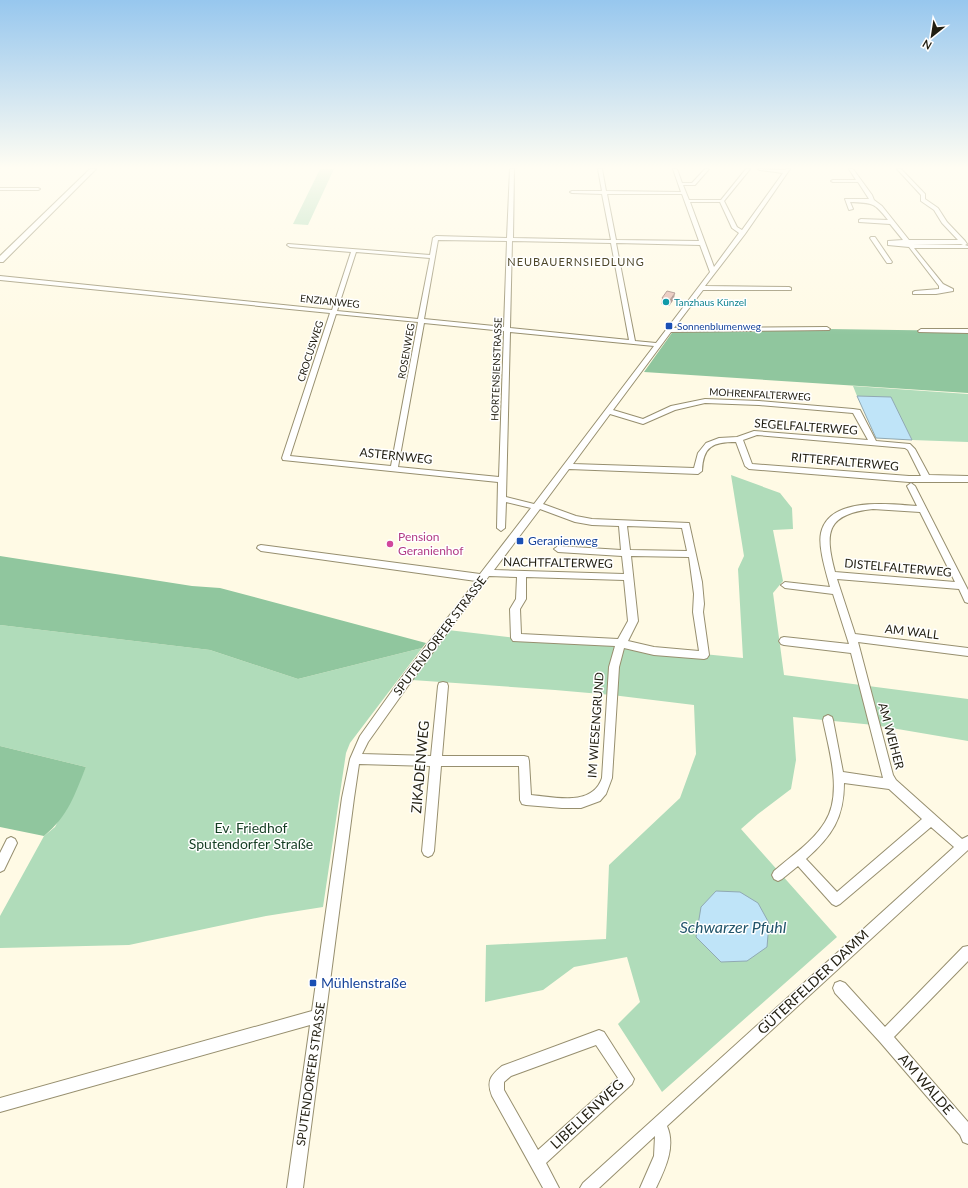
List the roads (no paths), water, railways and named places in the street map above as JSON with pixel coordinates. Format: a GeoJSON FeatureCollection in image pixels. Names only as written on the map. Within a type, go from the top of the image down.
{"type":"FeatureCollection","features":[{"type":"Feature","properties":{"kind":"main road"},"geometry":{"type":"LineString","coordinates":[[0,255],[32,224]]}},
{"type":"Feature","properties":{"kind":"main road"},"geometry":{"type":"LineString","coordinates":[[0,260],[36,224]]}},
{"type":"Feature","properties":{"kind":"street","name":"HORTENSIENSTRASSE"},"geometry":{"type":"LineString","coordinates":[[502,528],[510,224]]}},
{"type":"Feature","properties":{"kind":"street"},"geometry":{"type":"LineString","coordinates":[[610,224],[632,341]]}},
{"type":"Feature","properties":{"kind":"street"},"geometry":{"type":"LineString","coordinates":[[695,224],[713,272]]}},
{"type":"Feature","properties":{"kind":"street"},"geometry":{"type":"LineString","coordinates":[[733,224],[735,228],[743,232]]}},
{"type":"Feature","properties":{"kind":"street","name":"SPUTENDORFER STRASSE"},"geometry":{"type":"LineString","coordinates":[[295,1188],[348,798],[356,759],[364,739],[484,576],[748,224]]}},
{"type":"Feature","properties":{"kind":"street"},"geometry":{"type":"LineString","coordinates":[[893,224],[944,288],[936,292],[915,293]]}},
{"type":"Feature","properties":{"kind":"street"},"geometry":{"type":"LineString","coordinates":[[946,224],[966,246]]}},
{"type":"Feature","properties":{"kind":"street","name":"ROSENWEG"},"geometry":{"type":"LineString","coordinates":[[394,468],[436,238],[510,239]]}},
{"type":"Feature","properties":{"kind":"street"},"geometry":{"type":"LineString","coordinates":[[873,238],[889,262]]}},
{"type":"Feature","properties":{"kind":"street"},"geometry":{"type":"LineString","coordinates":[[510,239],[702,243]]}},
{"type":"Feature","properties":{"kind":"street"},"geometry":{"type":"LineString","coordinates":[[876,244],[890,244],[890,242],[911,245],[966,246]]}},
{"type":"Feature","properties":{"kind":"street"},"geometry":{"type":"LineString","coordinates":[[290,245],[432,257]]}},
{"type":"Feature","properties":{"kind":"street"},"geometry":{"type":"LineString","coordinates":[[911,245],[966,246]]}},
{"type":"Feature","properties":{"kind":"street","name":"CROCUSWEG"},"geometry":{"type":"LineString","coordinates":[[286,458],[354,251]]}},
{"type":"Feature","properties":{"kind":"street","name":"ENZIANWEG"},"geometry":{"type":"LineString","coordinates":[[0,278],[508,330],[632,341],[658,345]]}},
{"type":"Feature","properties":{"kind":"street"},"geometry":{"type":"LineString","coordinates":[[701,288],[789,289]]}},
{"type":"Feature","properties":{"kind":"street"},"geometry":{"type":"LineString","coordinates":[[670,330],[827,329]]}},
{"type":"Feature","properties":{"kind":"street"},"geometry":{"type":"LineString","coordinates":[[921,331],[968,331]]}},
{"type":"Feature","properties":{"kind":"street","name":"MOHRENFALTERWEG"},"geometry":{"type":"LineString","coordinates":[[609,411],[643,422],[673,408],[705,401],[759,403],[853,411],[857,412],[873,443]]}},
{"type":"Feature","properties":{"kind":"street","name":"SEGELFALTERWEG"},"geometry":{"type":"LineString","coordinates":[[567,466],[698,471],[698,460],[701,451],[709,444],[724,440],[739,439],[743,436],[757,433],[907,446],[911,449],[926,478]]}},
{"type":"Feature","properties":{"kind":"street","name":"RITTERFALTERWEG"},"geometry":{"type":"LineString","coordinates":[[739,439],[749,466],[909,480],[926,478],[968,478]]}},
{"type":"Feature","properties":{"kind":"street","name":"ASTERNWEG"},"geometry":{"type":"LineString","coordinates":[[286,458],[503,480]]}},
{"type":"Feature","properties":{"kind":"street"},"geometry":{"type":"LineString","coordinates":[[911,486],[960,586],[968,599]]}},
{"type":"Feature","properties":{"kind":"street"},"geometry":{"type":"LineString","coordinates":[[503,499],[537,506],[584,521],[623,524],[686,525],[700,607],[698,612],[704,655],[654,651],[621,643],[516,638],[515,609],[521,599],[522,575]]}},
{"type":"Feature","properties":{"kind":"street","name":"AM WEIHER"},"geometry":{"type":"LineString","coordinates":[[922,509],[867,507],[853,508],[840,514],[830,522],[826,529],[825,536],[837,591],[852,637],[888,777],[892,784],[931,819],[965,844]]}},
{"type":"Feature","properties":{"kind":"street","name":"IM WIESENGRUND"},"geometry":{"type":"LineString","coordinates":[[356,759],[524,761],[526,800],[582,802],[597,796],[604,787],[607,778],[614,667],[621,643],[633,621],[623,524]]}},
{"type":"Feature","properties":{"kind":"street"},"geometry":{"type":"LineString","coordinates":[[261,548],[484,576]]}},
{"type":"Feature","properties":{"kind":"street"},"geometry":{"type":"LineString","coordinates":[[558,549],[626,553],[692,554]]}},
{"type":"Feature","properties":{"kind":"street","name":"NACHTFALTERWEG"},"geometry":{"type":"LineString","coordinates":[[484,576],[522,575],[628,577]]}},
{"type":"Feature","properties":{"kind":"street","name":"DISTELFALTERWEG"},"geometry":{"type":"LineString","coordinates":[[833,575],[960,586]]}},
{"type":"Feature","properties":{"kind":"street"},"geometry":{"type":"LineString","coordinates":[[785,585],[837,591]]}},
{"type":"Feature","properties":{"kind":"street","name":"AM WALL"},"geometry":{"type":"LineString","coordinates":[[852,637],[968,652]]}},
{"type":"Feature","properties":{"kind":"street"},"geometry":{"type":"LineString","coordinates":[[784,640],[855,649]]}},
{"type":"Feature","properties":{"kind":"street","name":"ZIKADENWEG"},"geometry":{"type":"LineString","coordinates":[[428,851],[443,686]]}},
{"type":"Feature","properties":{"kind":"street"},"geometry":{"type":"LineString","coordinates":[[778,875],[820,838],[831,823],[838,805],[839,777],[828,720]]}},
{"type":"Feature","properties":{"kind":"street"},"geometry":{"type":"LineString","coordinates":[[839,777],[892,784]]}},
{"type":"Feature","properties":{"kind":"street"},"geometry":{"type":"LineString","coordinates":[[798,858],[836,900],[931,819]]}},
{"type":"Feature","properties":{"kind":"street"},"geometry":{"type":"LineString","coordinates":[[0,866],[11,843]]}},
{"type":"Feature","properties":{"kind":"street","name":"GÜTERFELDER DAMM"},"geometry":{"type":"LineString","coordinates":[[588,1188],[848,948],[965,844]]}},
{"type":"Feature","properties":{"kind":"street"},"geometry":{"type":"LineString","coordinates":[[885,1037],[968,952]]}},
{"type":"Feature","properties":{"kind":"street","name":"AM WALDE"},"geometry":{"type":"LineString","coordinates":[[840,988],[885,1037],[967,1133]]}},
{"type":"Feature","properties":{"kind":"street"},"geometry":{"type":"LineString","coordinates":[[0,1105],[319,1016]]}},
{"type":"Feature","properties":{"kind":"street","name":"LIBELLENWEG"},"geometry":{"type":"LineString","coordinates":[[599,1037],[626,1079],[536,1162],[497,1091],[497,1079],[507,1071],[599,1037]]}},
{"type":"Feature","properties":{"kind":"street"},"geometry":{"type":"LineString","coordinates":[[648,1188],[663,1151],[663,1130],[659,1124]]}},
{"type":"Feature","properties":{"kind":"street"},"geometry":{"type":"LineString","coordinates":[[536,1162],[551,1188]]}},
{"type":"Feature","properties":{"kind":"water"},"geometry":{"type":"Polygon","coordinates":[[[857,396],[891,397],[912,440],[876,438],[857,396]]]}},
{"type":"Feature","properties":{"kind":"water","name":"Schwarzer Pfuhl"},"geometry":{"type":"Polygon","coordinates":[[[716,891],[740,892],[758,903],[769,923],[767,947],[747,961],[721,962],[696,937],[701,907],[716,891]]]}},
{"type":"Feature","properties":{"kind":"place","name":"Tanzhaus Künzel"},"geometry":{"type":"Point","coordinates":[666,302]}},
{"type":"Feature","properties":{"kind":"place","name":"Sonnenblumenweg"},"geometry":{"type":"Point","coordinates":[669,326]}},
{"type":"Feature","properties":{"kind":"place","name":"Geranienweg"},"geometry":{"type":"Point","coordinates":[520,541]}},
{"type":"Feature","properties":{"kind":"place","name":"Pension Geranienhof"},"geometry":{"type":"Point","coordinates":[390,544]}},
{"type":"Feature","properties":{"kind":"place","name":"Mühlenstraße"},"geometry":{"type":"Point","coordinates":[313,983]}},
{"type":"Feature","properties":{"kind":"district","name":"NEUBAUERNSIEDLUNG"},"geometry":{"type":"Point","coordinates":[576,262]}},
{"type":"Feature","properties":{"kind":"park label","name":"Ev. Friedhof Sputendorfer Straße"},"geometry":{"type":"Point","coordinates":[251,836]}}]}
